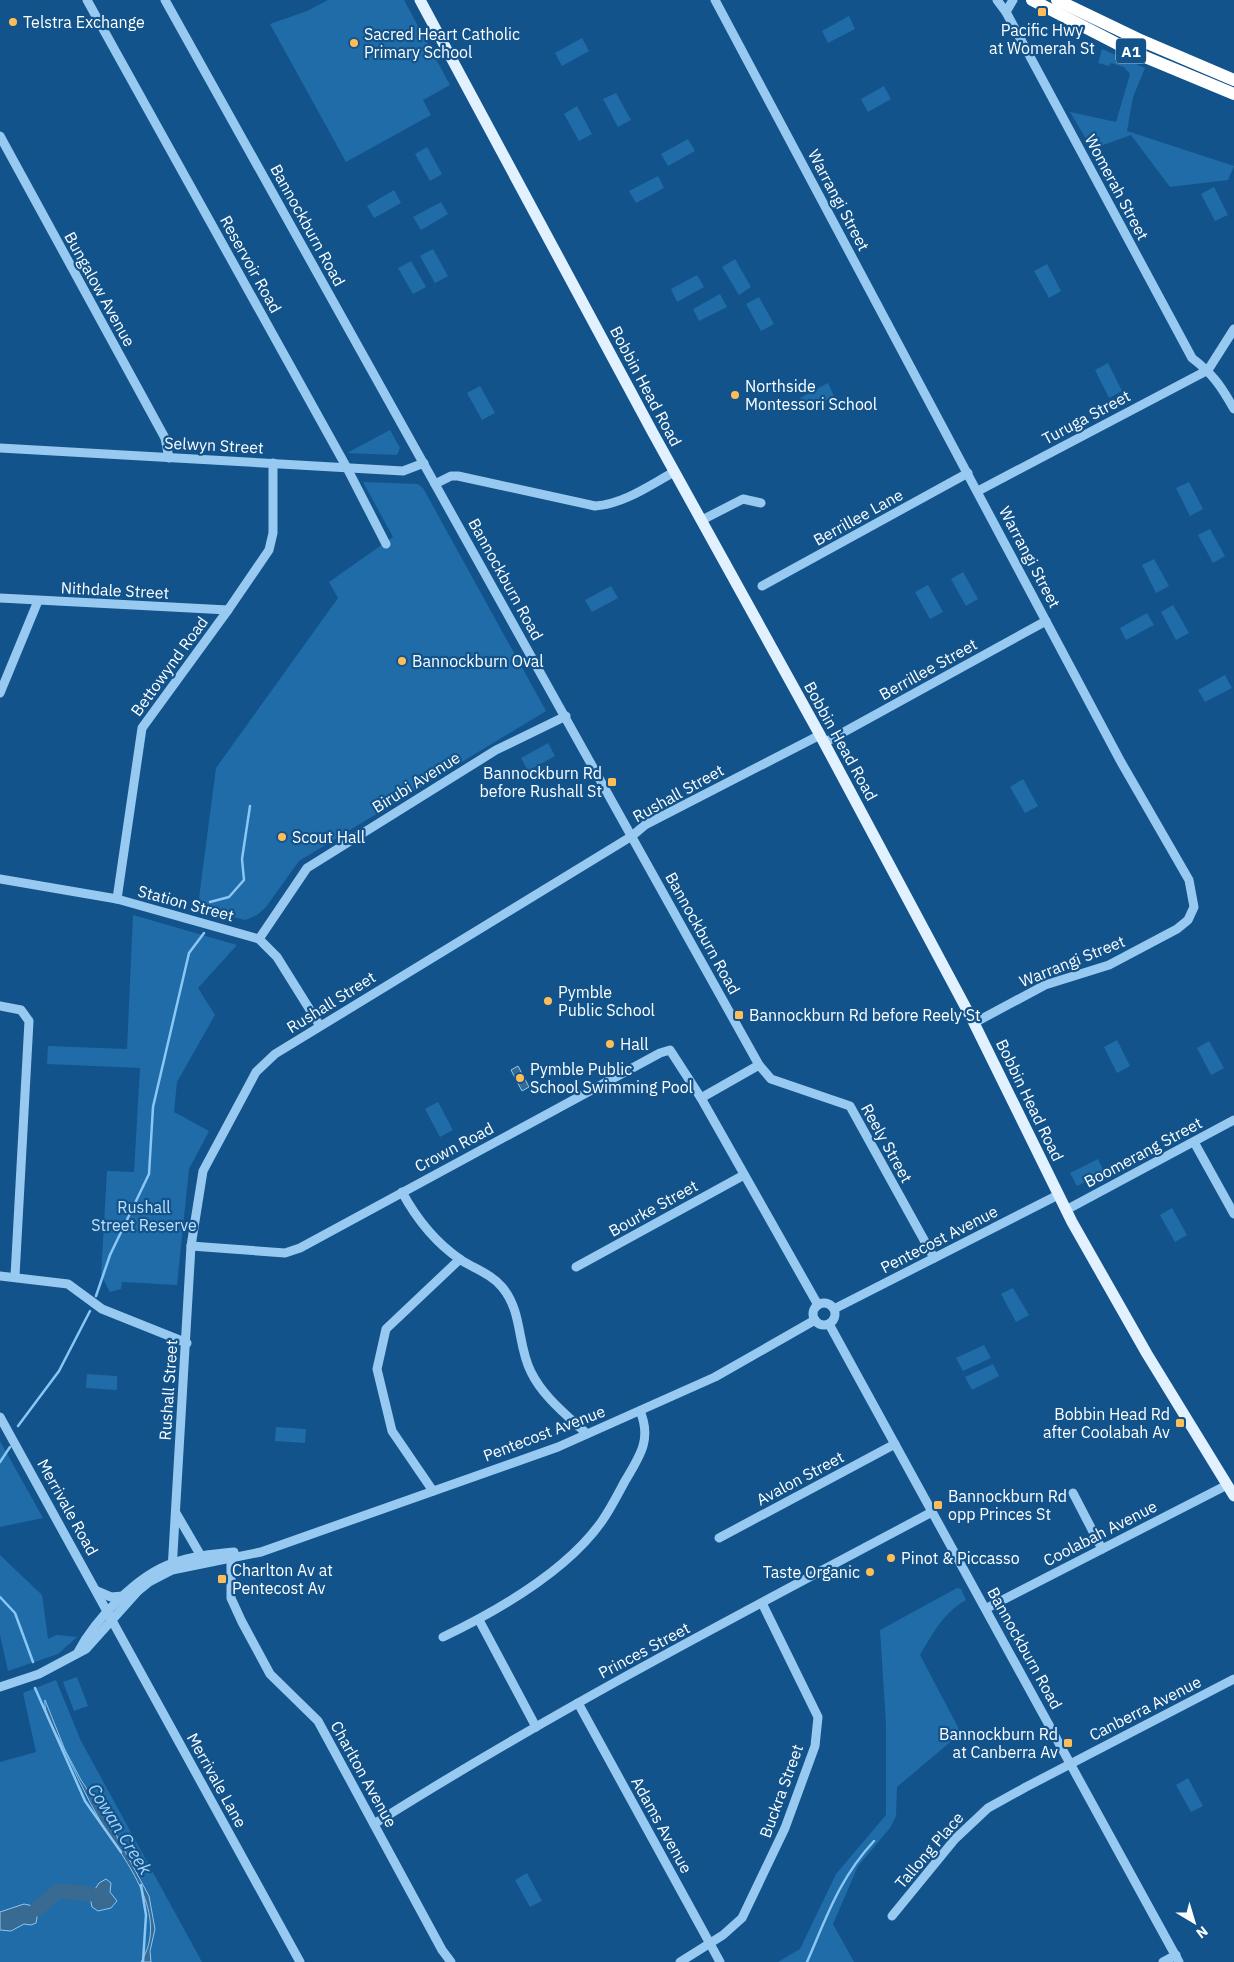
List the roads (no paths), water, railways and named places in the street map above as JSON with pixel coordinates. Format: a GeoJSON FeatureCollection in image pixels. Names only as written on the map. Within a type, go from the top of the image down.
{"type":"FeatureCollection","features":[{"type":"Feature","properties":{"kind":"highway","name":"A1"},"geometry":{"type":"LineString","coordinates":[[1032,0],[1133,52],[1234,94]]}},
{"type":"Feature","properties":{"kind":"highway","name":"A1"},"geometry":{"type":"LineString","coordinates":[[1057,0],[1138,39],[1234,80]]}},
{"type":"Feature","properties":{"kind":"main road","name":"Bobbin Head Road"},"geometry":{"type":"LineString","coordinates":[[420,0],[674,472],[822,739],[974,1023],[1066,1210],[1147,1354],[1234,1496]]}},
{"type":"Feature","properties":{"kind":"street","name":"Reservoir Road"},"geometry":{"type":"LineString","coordinates":[[87,0],[347,468],[386,544]]}},
{"type":"Feature","properties":{"kind":"street","name":"Bannockburn Road"},"geometry":{"type":"LineString","coordinates":[[165,0],[759,1065]]}},
{"type":"Feature","properties":{"kind":"street","name":"Warrangi Street"},"geometry":{"type":"LineString","coordinates":[[715,0],[1121,762],[1189,880],[1194,907],[1188,920],[1177,930],[1109,966],[1045,985],[974,1023]]}},
{"type":"Feature","properties":{"kind":"street","name":"Womerah Street"},"geometry":{"type":"LineString","coordinates":[[997,0],[1006,12],[1192,358],[1208,370],[1219,382],[1234,409]]}},
{"type":"Feature","properties":{"kind":"street"},"geometry":{"type":"LineString","coordinates":[[1006,12],[1013,0]]}},
{"type":"Feature","properties":{"kind":"street","name":"Bungalow Avenue"},"geometry":{"type":"LineString","coordinates":[[0,136],[165,438],[169,458]]}},
{"type":"Feature","properties":{"kind":"street"},"geometry":{"type":"LineString","coordinates":[[1208,370],[1234,328]]}},
{"type":"Feature","properties":{"kind":"street","name":"Turuga Street"},"geometry":{"type":"LineString","coordinates":[[978,491],[1208,370]]}},
{"type":"Feature","properties":{"kind":"street","name":"Selwyn Street"},"geometry":{"type":"LineString","coordinates":[[0,448],[403,471],[424,463]]}},
{"type":"Feature","properties":{"kind":"street","name":"Bettowynd Road"},"geometry":{"type":"LineString","coordinates":[[117,900],[142,728],[228,610],[272,543],[274,463]]}},
{"type":"Feature","properties":{"kind":"street"},"geometry":{"type":"LineString","coordinates":[[436,484],[452,476],[458,476],[595,506],[606,505],[620,500],[674,472]]}},
{"type":"Feature","properties":{"kind":"street","name":"Berrillee Lane"},"geometry":{"type":"LineString","coordinates":[[762,586],[968,474]]}},
{"type":"Feature","properties":{"kind":"street"},"geometry":{"type":"LineString","coordinates":[[702,520],[743,499],[761,503]]}},
{"type":"Feature","properties":{"kind":"street","name":"Nithdale Street"},"geometry":{"type":"LineString","coordinates":[[0,598],[228,610]]}},
{"type":"Feature","properties":{"kind":"street"},"geometry":{"type":"LineString","coordinates":[[0,693],[38,601]]}},
{"type":"Feature","properties":{"kind":"street","name":"Berrillee Street"},"geometry":{"type":"LineString","coordinates":[[822,739],[1046,621]]}},
{"type":"Feature","properties":{"kind":"street","name":"Birubi Avenue"},"geometry":{"type":"LineString","coordinates":[[259,939],[307,868],[496,750],[566,716]]}},
{"type":"Feature","properties":{"kind":"street","name":"Rushall Street"},"geometry":{"type":"LineString","coordinates":[[172,1567],[191,1246],[203,1171],[256,1072],[275,1054],[632,836],[645,825],[822,739]]}},
{"type":"Feature","properties":{"kind":"street","name":"Station Street"},"geometry":{"type":"LineString","coordinates":[[0,878],[117,900],[259,939],[277,957],[320,1026]]}},
{"type":"Feature","properties":{"kind":"street"},"geometry":{"type":"LineString","coordinates":[[0,1006],[21,1010],[29,1021],[15,1276]]}},
{"type":"Feature","properties":{"kind":"street","name":"Crown Road"},"geometry":{"type":"LineString","coordinates":[[191,1246],[285,1252],[300,1248],[660,1053],[670,1050],[701,1098]]}},
{"type":"Feature","properties":{"kind":"street"},"geometry":{"type":"LineString","coordinates":[[759,1065],[701,1098],[818,1305]]}},
{"type":"Feature","properties":{"kind":"street","name":"Reely Street"},"geometry":{"type":"LineString","coordinates":[[759,1065],[771,1080],[850,1106],[934,1258]]}},
{"type":"Feature","properties":{"kind":"street","name":"Boomerang Street"},"geometry":{"type":"LineString","coordinates":[[1066,1210],[1234,1120]]}},
{"type":"Feature","properties":{"kind":"street"},"geometry":{"type":"LineString","coordinates":[[1194,1142],[1234,1214]]}},
{"type":"Feature","properties":{"kind":"street","name":"Bourke Street"},"geometry":{"type":"LineString","coordinates":[[576,1267],[744,1175]]}},
{"type":"Feature","properties":{"kind":"street"},"geometry":{"type":"LineString","coordinates":[[402,1192],[426,1230],[460,1259],[494,1279],[505,1290],[517,1313],[525,1357],[531,1373],[550,1398],[587,1434]]}},
{"type":"Feature","properties":{"kind":"street","name":"Pentecost Avenue"},"geometry":{"type":"LineString","coordinates":[[834,1309],[1058,1195]]}},
{"type":"Feature","properties":{"kind":"street"},"geometry":{"type":"LineString","coordinates":[[434,1491],[392,1432],[377,1368],[386,1329],[460,1259]]}},
{"type":"Feature","properties":{"kind":"street"},"geometry":{"type":"LineString","coordinates":[[0,1276],[15,1276],[68,1284],[102,1309],[186,1343]]}},
{"type":"Feature","properties":{"kind":"street"},"geometry":{"type":"LineString","coordinates":[[825,1303],[834,1309],[834,1317],[829,1324],[821,1325],[815,1320],[813,1311],[818,1305],[825,1303]]}},
{"type":"Feature","properties":{"kind":"street","name":"Pentecost Avenue"},"geometry":{"type":"LineString","coordinates":[[0,1687],[39,1674],[86,1649],[123,1596],[145,1578],[201,1556],[261,1552],[558,1447],[715,1376],[815,1320]]}},
{"type":"Feature","properties":{"kind":"street","name":"Bannockburn Road"},"geometry":{"type":"LineString","coordinates":[[829,1324],[987,1608],[1178,1959]]}},
{"type":"Feature","properties":{"kind":"street"},"geometry":{"type":"LineString","coordinates":[[443,1637],[479,1620],[515,1599],[548,1575],[601,1522],[644,1446],[645,1424],[640,1411]]}},
{"type":"Feature","properties":{"kind":"street","name":"Merrivale Road"},"geometry":{"type":"LineString","coordinates":[[0,1417],[110,1617]]}},
{"type":"Feature","properties":{"kind":"street","name":"Avalon Street"},"geometry":{"type":"LineString","coordinates":[[719,1538],[895,1444]]}},
{"type":"Feature","properties":{"kind":"street","name":"Coolabah Avenue"},"geometry":{"type":"LineString","coordinates":[[987,1608],[1227,1485]]}},
{"type":"Feature","properties":{"kind":"street"},"geometry":{"type":"LineString","coordinates":[[1073,1493],[1102,1549]]}},
{"type":"Feature","properties":{"kind":"street","name":"Princes Street"},"geometry":{"type":"LineString","coordinates":[[374,1824],[476,1760],[536,1728],[578,1702],[932,1512]]}},
{"type":"Feature","properties":{"kind":"street"},"geometry":{"type":"LineString","coordinates":[[176,1513],[201,1556]]}},
{"type":"Feature","properties":{"kind":"street","name":"Pentecost Avenue"},"geometry":{"type":"LineString","coordinates":[[110,1617],[149,1582],[172,1567],[231,1555]]}},
{"type":"Feature","properties":{"kind":"street","name":"Charlton Avenue"},"geometry":{"type":"LineString","coordinates":[[231,1555],[233,1605],[270,1674],[318,1721],[442,1950],[451,1962]]}},
{"type":"Feature","properties":{"kind":"street"},"geometry":{"type":"LineString","coordinates":[[97,1591],[112,1597],[123,1596]]}},
{"type":"Feature","properties":{"kind":"street","name":"Buckra Street"},"geometry":{"type":"LineString","coordinates":[[680,1962],[710,1943],[742,1918],[786,1828],[815,1746],[818,1717],[762,1603]]}},
{"type":"Feature","properties":{"kind":"street","name":"Merrivale Lane"},"geometry":{"type":"LineString","coordinates":[[110,1617],[300,1962]]}},
{"type":"Feature","properties":{"kind":"street"},"geometry":{"type":"LineString","coordinates":[[479,1620],[536,1728]]}},
{"type":"Feature","properties":{"kind":"street","name":"Canberra Avenue"},"geometry":{"type":"LineString","coordinates":[[1071,1764],[1234,1679]]}},
{"type":"Feature","properties":{"kind":"street","name":"Adams Avenue"},"geometry":{"type":"LineString","coordinates":[[578,1702],[720,1962]]}},
{"type":"Feature","properties":{"kind":"street","name":"Tallong Place"},"geometry":{"type":"LineString","coordinates":[[892,1916],[970,1822],[988,1808],[1071,1764]]}},
{"type":"Feature","properties":{"kind":"street"},"geometry":{"type":"LineString","coordinates":[[1163,1962],[1178,1959]]}},
{"type":"Feature","properties":{"kind":"waterway"},"geometry":{"type":"LineString","coordinates":[[210,902],[229,897],[244,880],[242,859],[250,806]]}},
{"type":"Feature","properties":{"kind":"waterway"},"geometry":{"type":"LineString","coordinates":[[96,1296],[110,1255],[149,1174],[153,1107],[189,953],[204,933]]}},
{"type":"Feature","properties":{"kind":"waterway"},"geometry":{"type":"LineString","coordinates":[[18,1426],[59,1371],[90,1311]]}},
{"type":"Feature","properties":{"kind":"waterway"},"geometry":{"type":"LineString","coordinates":[[0,1462],[10,1447]]}},
{"type":"Feature","properties":{"kind":"waterway"},"geometry":{"type":"LineString","coordinates":[[0,1597],[15,1613],[33,1662]]}},
{"type":"Feature","properties":{"kind":"waterway","name":"Cowan Creek"},"geometry":{"type":"LineString","coordinates":[[35,1688],[85,1801],[121,1852]]}},
{"type":"Feature","properties":{"kind":"waterway"},"geometry":{"type":"LineString","coordinates":[[807,1962],[835,1898],[852,1869],[874,1841]]}},
{"type":"Feature","properties":{"kind":"waterway","name":"Cowan Creek"},"geometry":{"type":"LineString","coordinates":[[141,1885],[146,1915],[143,1962]]}},
{"type":"Feature","properties":{"kind":"waterway"},"geometry":{"type":"LineString","coordinates":[[37,1909],[58,1891],[91,1894]]}},
{"type":"Feature","properties":{"kind":"place","name":"Pacific Hwy at Womerah St"},"geometry":{"type":"Point","coordinates":[1042,12]}},
{"type":"Feature","properties":{"kind":"place","name":"Telstra Exchange"},"geometry":{"type":"Point","coordinates":[13,22]}},
{"type":"Feature","properties":{"kind":"place","name":"Sacred Heart Catholic Primary School"},"geometry":{"type":"Point","coordinates":[354,43]}},
{"type":"Feature","properties":{"kind":"place","name":"Northside Montessori School"},"geometry":{"type":"Point","coordinates":[735,395]}},
{"type":"Feature","properties":{"kind":"place","name":"Bannockburn Oval"},"geometry":{"type":"Point","coordinates":[402,661]}},
{"type":"Feature","properties":{"kind":"place","name":"Bannockburn Rd before Rushall St"},"geometry":{"type":"Point","coordinates":[612,782]}},
{"type":"Feature","properties":{"kind":"place","name":"Scout Hall"},"geometry":{"type":"Point","coordinates":[282,837]}},
{"type":"Feature","properties":{"kind":"place","name":"Pymble Public School"},"geometry":{"type":"Point","coordinates":[548,1001]}},
{"type":"Feature","properties":{"kind":"place","name":"Bannockburn Rd before Reely St"},"geometry":{"type":"Point","coordinates":[739,1015]}},
{"type":"Feature","properties":{"kind":"place","name":"Hall"},"geometry":{"type":"Point","coordinates":[610,1044]}},
{"type":"Feature","properties":{"kind":"place","name":"Pymble Public School Swimming Pool"},"geometry":{"type":"Point","coordinates":[520,1078]}},
{"type":"Feature","properties":{"kind":"place","name":"Bobbin Head Rd after Coolabah Av"},"geometry":{"type":"Point","coordinates":[1180,1423]}},
{"type":"Feature","properties":{"kind":"place","name":"Bannockburn Rd opp Princes St"},"geometry":{"type":"Point","coordinates":[938,1505]}},
{"type":"Feature","properties":{"kind":"place","name":"Pinot & Piccasso"},"geometry":{"type":"Point","coordinates":[891,1558]}},
{"type":"Feature","properties":{"kind":"place","name":"Taste Organic"},"geometry":{"type":"Point","coordinates":[870,1572]}},
{"type":"Feature","properties":{"kind":"place","name":"Charlton Av at Pentecost Av"},"geometry":{"type":"Point","coordinates":[222,1579]}},
{"type":"Feature","properties":{"kind":"place","name":"Bannockburn Rd at Canberra Av"},"geometry":{"type":"Point","coordinates":[1068,1743]}},
{"type":"Feature","properties":{"kind":"park label","name":"Rushall Street Reserve"},"geometry":{"type":"Point","coordinates":[144,1216]}}]}
